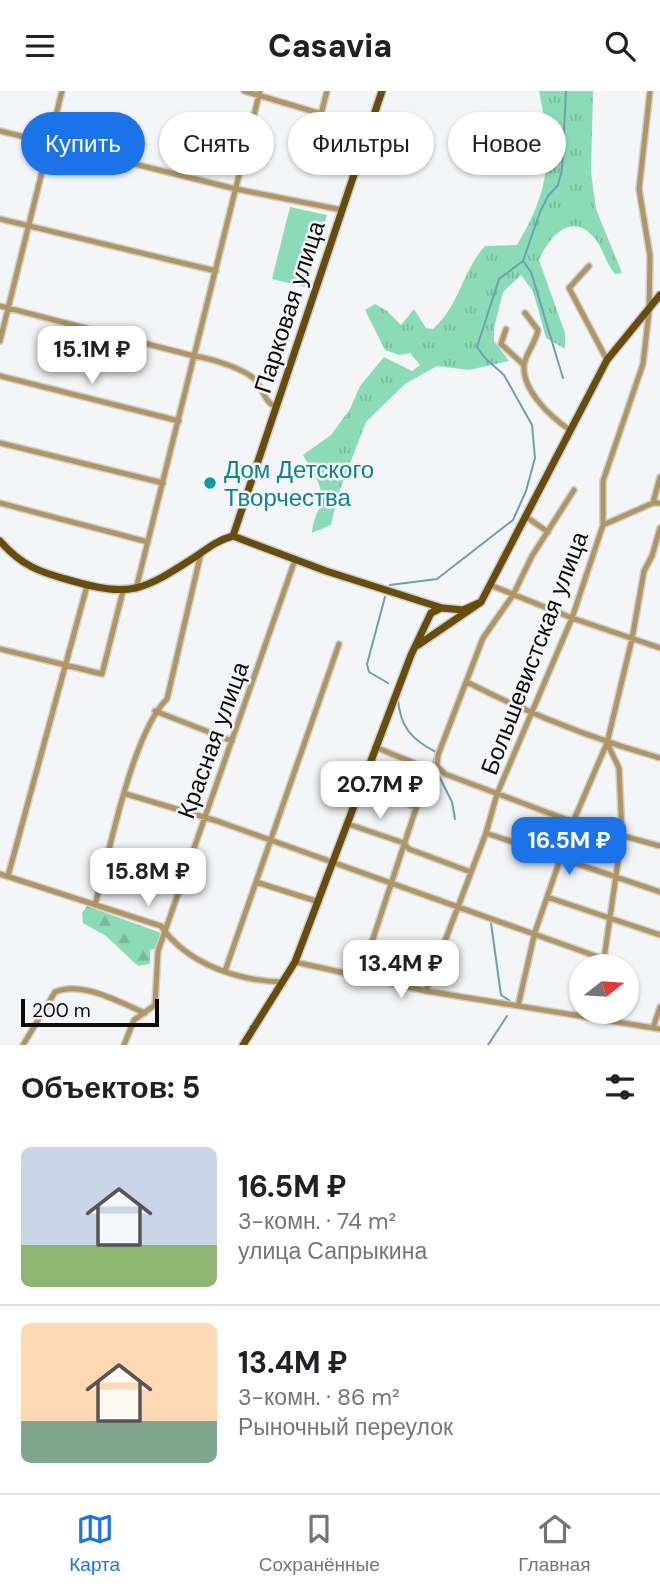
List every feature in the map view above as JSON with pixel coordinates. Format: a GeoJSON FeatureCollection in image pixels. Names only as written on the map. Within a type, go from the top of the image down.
{"type":"FeatureCollection","features":[{"type":"Feature","properties":{"kind":"main road","name":"Парковая улица"},"geometry":{"type":"LineString","coordinates":[[375,112],[382,91]]}},
{"type":"Feature","properties":{"kind":"main road","name":"Парковая улица"},"geometry":{"type":"LineString","coordinates":[[233,536],[354,175]]}},
{"type":"Feature","properties":{"kind":"main road"},"geometry":{"type":"LineString","coordinates":[[413,651],[481,602],[607,359],[654,308],[660,295]]}},
{"type":"Feature","properties":{"kind":"main road"},"geometry":{"type":"LineString","coordinates":[[0,541],[20,562],[33,570],[106,591],[123,591],[153,582],[233,536],[295,560],[442,608],[450,618],[444,628]]}},
{"type":"Feature","properties":{"kind":"main road"},"geometry":{"type":"LineString","coordinates":[[418,599],[435,627],[444,628]]}},
{"type":"Feature","properties":{"kind":"main road"},"geometry":{"type":"LineString","coordinates":[[243,1045],[295,962],[375,747],[429,618],[434,609],[463,610],[481,602]]}},
{"type":"Feature","properties":{"kind":"street"},"geometry":{"type":"LineString","coordinates":[[57,112],[62,91]]}},
{"type":"Feature","properties":{"kind":"street"},"geometry":{"type":"LineString","coordinates":[[244,91],[315,112]]}},
{"type":"Feature","properties":{"kind":"street"},"geometry":{"type":"LineString","coordinates":[[322,112],[327,91]]}},
{"type":"Feature","properties":{"kind":"street","name":"Большевистская улица"},"geometry":{"type":"LineString","coordinates":[[426,991],[486,833],[497,794],[572,618],[603,525],[603,481],[643,364],[654,308],[650,256],[639,207],[650,91]]}},
{"type":"Feature","properties":{"kind":"street"},"geometry":{"type":"LineString","coordinates":[[136,589],[260,94]]}},
{"type":"Feature","properties":{"kind":"street"},"geometry":{"type":"LineString","coordinates":[[0,131],[21,136]]}},
{"type":"Feature","properties":{"kind":"street"},"geometry":{"type":"LineString","coordinates":[[145,167],[236,189],[342,210]]}},
{"type":"Feature","properties":{"kind":"street"},"geometry":{"type":"LineString","coordinates":[[0,341],[41,175]]}},
{"type":"Feature","properties":{"kind":"street"},"geometry":{"type":"LineString","coordinates":[[0,219],[216,271]]}},
{"type":"Feature","properties":{"kind":"street"},"geometry":{"type":"LineString","coordinates":[[589,266],[569,288],[607,359]]}},
{"type":"Feature","properties":{"kind":"street"},"geometry":{"type":"LineString","coordinates":[[0,306],[194,356],[217,359],[252,377],[266,400],[276,407]]}},
{"type":"Feature","properties":{"kind":"street"},"geometry":{"type":"LineString","coordinates":[[524,365],[538,330],[525,313]]}},
{"type":"Feature","properties":{"kind":"street"},"geometry":{"type":"LineString","coordinates":[[506,329],[501,344],[524,365],[538,404],[570,430]]}},
{"type":"Feature","properties":{"kind":"street"},"geometry":{"type":"LineString","coordinates":[[0,376],[178,421]]}},
{"type":"Feature","properties":{"kind":"street"},"geometry":{"type":"LineString","coordinates":[[0,443],[163,483]]}},
{"type":"Feature","properties":{"kind":"street"},"geometry":{"type":"LineString","coordinates":[[653,503],[660,477]]}},
{"type":"Feature","properties":{"kind":"street"},"geometry":{"type":"LineString","coordinates":[[574,490],[513,595],[483,638],[437,766],[445,774],[573,822],[622,834],[630,840],[660,846]]}},
{"type":"Feature","properties":{"kind":"street"},"geometry":{"type":"LineString","coordinates":[[0,503],[148,542]]}},
{"type":"Feature","properties":{"kind":"street"},"geometry":{"type":"LineString","coordinates":[[603,525],[653,503],[660,503]]}},
{"type":"Feature","properties":{"kind":"street"},"geometry":{"type":"LineString","coordinates":[[525,516],[548,532]]}},
{"type":"Feature","properties":{"kind":"street"},"geometry":{"type":"LineString","coordinates":[[518,1006],[547,897],[573,822],[607,743],[632,639],[644,571],[652,557],[660,528]]}},
{"type":"Feature","properties":{"kind":"street"},"geometry":{"type":"LineString","coordinates":[[95,905],[138,749],[155,711],[167,699],[201,553]]}},
{"type":"Feature","properties":{"kind":"street"},"geometry":{"type":"LineString","coordinates":[[652,557],[660,559]]}},
{"type":"Feature","properties":{"kind":"street","name":"Красная улица"},"geometry":{"type":"LineString","coordinates":[[124,1045],[134,1020],[155,1005],[158,951],[295,560]]}},
{"type":"Feature","properties":{"kind":"street"},"geometry":{"type":"LineString","coordinates":[[8,876],[63,664],[87,586]]}},
{"type":"Feature","properties":{"kind":"street"},"geometry":{"type":"LineString","coordinates":[[491,586],[572,618],[660,647]]}},
{"type":"Feature","properties":{"kind":"street"},"geometry":{"type":"LineString","coordinates":[[0,649],[102,674],[123,591]]}},
{"type":"Feature","properties":{"kind":"street"},"geometry":{"type":"LineString","coordinates":[[225,971],[339,643]]}},
{"type":"Feature","properties":{"kind":"street"},"geometry":{"type":"LineString","coordinates":[[467,682],[607,743],[660,758]]}},
{"type":"Feature","properties":{"kind":"street"},"geometry":{"type":"LineString","coordinates":[[155,711],[232,741]]}},
{"type":"Feature","properties":{"kind":"street"},"geometry":{"type":"LineString","coordinates":[[605,954],[622,834],[619,768],[607,743]]}},
{"type":"Feature","properties":{"kind":"street"},"geometry":{"type":"LineString","coordinates":[[360,978],[429,769],[375,747]]}},
{"type":"Feature","properties":{"kind":"street"},"geometry":{"type":"LineString","coordinates":[[361,787],[415,807]]}},
{"type":"Feature","properties":{"kind":"street"},"geometry":{"type":"LineString","coordinates":[[126,794],[203,817],[592,954]]}},
{"type":"Feature","properties":{"kind":"street"},"geometry":{"type":"LineString","coordinates":[[348,824],[404,843],[409,849],[471,872]]}},
{"type":"Feature","properties":{"kind":"street"},"geometry":{"type":"LineString","coordinates":[[486,833],[660,893]]}},
{"type":"Feature","properties":{"kind":"street"},"geometry":{"type":"LineString","coordinates":[[0,874],[161,926],[174,944],[188,954],[225,971],[266,981],[283,982]]}},
{"type":"Feature","properties":{"kind":"street"},"geometry":{"type":"LineString","coordinates":[[256,882],[319,902]]}},
{"type":"Feature","properties":{"kind":"street"},"geometry":{"type":"LineString","coordinates":[[547,897],[660,935]]}},
{"type":"Feature","properties":{"kind":"street"},"geometry":{"type":"LineString","coordinates":[[295,962],[426,991],[569,1014]]}},
{"type":"Feature","properties":{"kind":"street"},"geometry":{"type":"LineString","coordinates":[[23,1045],[55,992],[61,990],[88,992],[145,1013]]}},
{"type":"Feature","properties":{"kind":"street"},"geometry":{"type":"LineString","coordinates":[[626,1024],[656,1029],[660,1007]]}},
{"type":"Feature","properties":{"kind":"green space"},"geometry":{"type":"Polygon","coordinates":[[[539,91],[593,91],[591,172],[596,209],[622,273],[615,274],[599,244],[587,231],[570,227],[555,235],[539,260],[565,333],[565,349],[546,338],[533,291],[521,275],[503,292],[494,328],[494,341],[509,361],[469,370],[437,366],[405,384],[366,422],[339,492],[331,525],[312,533],[322,500],[320,486],[303,455],[331,435],[350,409],[360,386],[384,357],[412,371],[420,365],[410,353],[399,355],[385,350],[365,310],[375,304],[401,325],[414,309],[426,328],[433,329],[449,309],[471,266],[485,246],[517,245],[537,206],[545,175],[566,175],[566,112],[543,112],[539,91]]]}},
{"type":"Feature","properties":{"kind":"green space"},"geometry":{"type":"Polygon","coordinates":[[[290,207],[327,215],[305,287],[272,279],[290,207]]]}},
{"type":"Feature","properties":{"kind":"green space"},"geometry":{"type":"Polygon","coordinates":[[[87,906],[164,934],[158,948],[150,950],[150,964],[138,966],[106,936],[83,923],[82,913],[87,906]]]}},
{"type":"Feature","properties":{"kind":"waterway"},"geometry":{"type":"LineString","coordinates":[[563,378],[531,272],[523,261],[540,212],[548,196],[558,185],[562,170],[566,91]]}},
{"type":"Feature","properties":{"kind":"waterway"},"geometry":{"type":"LineString","coordinates":[[390,585],[437,579],[513,520],[526,491],[535,458],[532,425],[504,375],[477,347],[499,279],[523,261]]}},
{"type":"Feature","properties":{"kind":"waterway"},"geometry":{"type":"LineString","coordinates":[[385,597],[367,664],[369,672],[388,683]]}},
{"type":"Feature","properties":{"kind":"waterway"},"geometry":{"type":"LineString","coordinates":[[398,699],[401,717],[409,731],[420,743],[436,752],[433,764],[452,802],[455,819]]}},
{"type":"Feature","properties":{"kind":"waterway"},"geometry":{"type":"LineString","coordinates":[[491,923],[501,995],[510,1001]]}},
{"type":"Feature","properties":{"kind":"waterway"},"geometry":{"type":"LineString","coordinates":[[488,1045],[507,1016]]}},
{"type":"Feature","properties":{"kind":"railway"},"geometry":{"type":"LineString","coordinates":[[250,1027],[261,1022]]}},
{"type":"Feature","properties":{"kind":"place","name":"Дом Детского Творчества"},"geometry":{"type":"Point","coordinates":[210,483]}}]}
